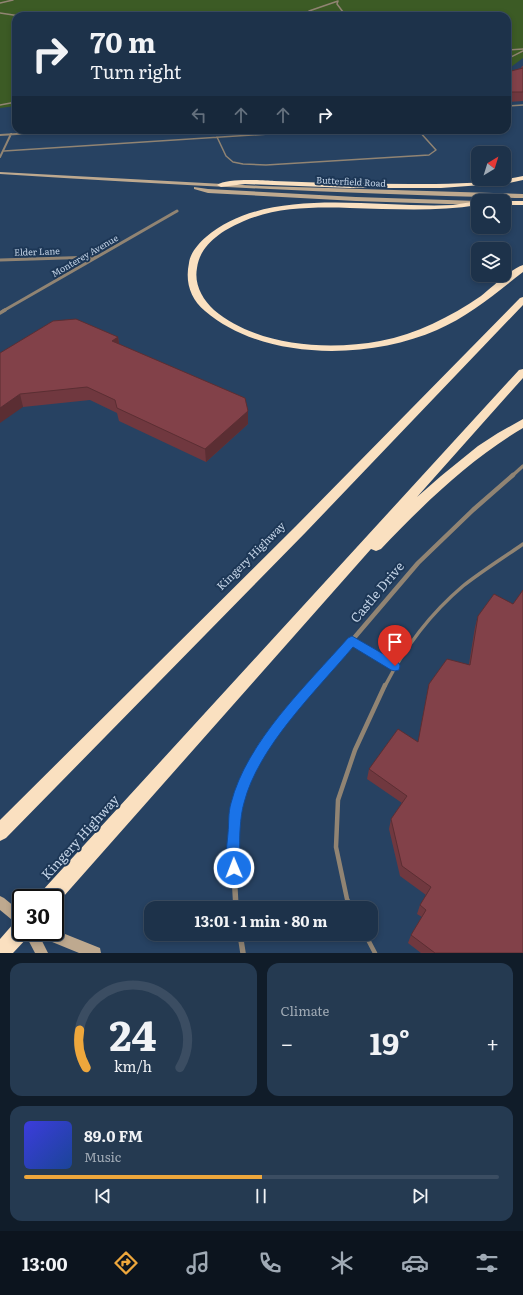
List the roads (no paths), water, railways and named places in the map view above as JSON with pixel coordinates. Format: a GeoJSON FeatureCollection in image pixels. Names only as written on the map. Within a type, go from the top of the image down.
{"type":"FeatureCollection","features":[{"type":"Feature","properties":{"kind":"highway"},"geometry":{"type":"LineString","coordinates":[[221,185],[245,182],[366,186],[441,186],[509,181],[523,178]]}},
{"type":"Feature","properties":{"kind":"highway"},"geometry":{"type":"LineString","coordinates":[[511,203],[523,203]]}},
{"type":"Feature","properties":{"kind":"highway"},"geometry":{"type":"LineString","coordinates":[[471,204],[454,207],[301,206],[257,214],[223,228],[206,241],[196,253],[191,267],[190,281],[194,292],[203,304],[220,320],[242,332],[267,339],[299,345],[336,347],[396,341],[425,332],[465,312],[523,268]]}},
{"type":"Feature","properties":{"kind":"highway","name":"Kingery Highway"},"geometry":{"type":"LineString","coordinates":[[0,832],[301,529],[523,300]]}},
{"type":"Feature","properties":{"kind":"highway","name":"Kingery Highway"},"geometry":{"type":"LineString","coordinates":[[57,889],[523,372]]}},
{"type":"Feature","properties":{"kind":"highway"},"geometry":{"type":"LineString","coordinates":[[249,675],[430,492],[479,451],[523,423]]}},
{"type":"Feature","properties":{"kind":"highway"},"geometry":{"type":"LineString","coordinates":[[0,953],[12,940]]}},
{"type":"Feature","properties":{"kind":"main road","name":"Butterfield Road"},"geometry":{"type":"LineString","coordinates":[[0,173],[177,185],[221,185],[353,192],[523,196]]}},
{"type":"Feature","properties":{"kind":"main road","name":"Butterfield Road"},"geometry":{"type":"LineString","coordinates":[[177,185],[215,191],[356,199],[471,203]]}},
{"type":"Feature","properties":{"kind":"main road"},"geometry":{"type":"LineString","coordinates":[[0,902],[12,912]]}},
{"type":"Feature","properties":{"kind":"main road"},"geometry":{"type":"LineString","coordinates":[[64,940],[95,953]]}},
{"type":"Feature","properties":{"kind":"main road"},"geometry":{"type":"LineString","coordinates":[[35,941],[42,953]]}},
{"type":"Feature","properties":{"kind":"street"},"geometry":{"type":"LineString","coordinates":[[0,135],[11,134],[0,157]]}},
{"type":"Feature","properties":{"kind":"street","name":"Monterey Avenue"},"geometry":{"type":"LineString","coordinates":[[0,312],[177,211]]}},
{"type":"Feature","properties":{"kind":"street","name":"Elder Lane"},"geometry":{"type":"LineString","coordinates":[[0,260],[98,257]]}},
{"type":"Feature","properties":{"kind":"street","name":"Castle Drive"},"geometry":{"type":"LineString","coordinates":[[236,901],[233,854],[237,804],[251,765],[276,730],[418,563],[473,510],[523,466]]}},
{"type":"Feature","properties":{"kind":"street"},"geometry":{"type":"LineString","coordinates":[[241,941],[242,953]]}},
{"type":"Feature","properties":{"kind":"lane"},"geometry":{"type":"LineString","coordinates":[[0,3],[13,0]]}},
{"type":"Feature","properties":{"kind":"lane"},"geometry":{"type":"LineString","coordinates":[[303,12],[320,9],[339,0]]}},
{"type":"Feature","properties":{"kind":"lane"},"geometry":{"type":"LineString","coordinates":[[339,0],[337,4],[344,12]]}},
{"type":"Feature","properties":{"kind":"lane"},"geometry":{"type":"LineString","coordinates":[[0,14],[12,15]]}},
{"type":"Feature","properties":{"kind":"lane"},"geometry":{"type":"LineString","coordinates":[[511,50],[523,50]]}},
{"type":"Feature","properties":{"kind":"lane"},"geometry":{"type":"LineString","coordinates":[[511,56],[523,50]]}},
{"type":"Feature","properties":{"kind":"lane"},"geometry":{"type":"LineString","coordinates":[[0,105],[12,103]]}},
{"type":"Feature","properties":{"kind":"lane"},"geometry":{"type":"LineString","coordinates":[[511,106],[523,105]]}},
{"type":"Feature","properties":{"kind":"lane"},"geometry":{"type":"LineString","coordinates":[[4,151],[266,134]]}},
{"type":"Feature","properties":{"kind":"lane"},"geometry":{"type":"LineString","coordinates":[[217,137],[226,156],[233,162],[266,164],[429,155],[436,150],[422,134]]}},
{"type":"Feature","properties":{"kind":"lane"},"geometry":{"type":"LineString","coordinates":[[348,901],[336,847],[338,800],[355,750],[395,666],[429,619],[457,591],[523,544]]}},
{"type":"Feature","properties":{"kind":"lane"},"geometry":{"type":"LineString","coordinates":[[352,641],[395,666]]}},
{"type":"Feature","properties":{"kind":"lane"},"geometry":{"type":"LineString","coordinates":[[369,941],[375,953]]}}]}
